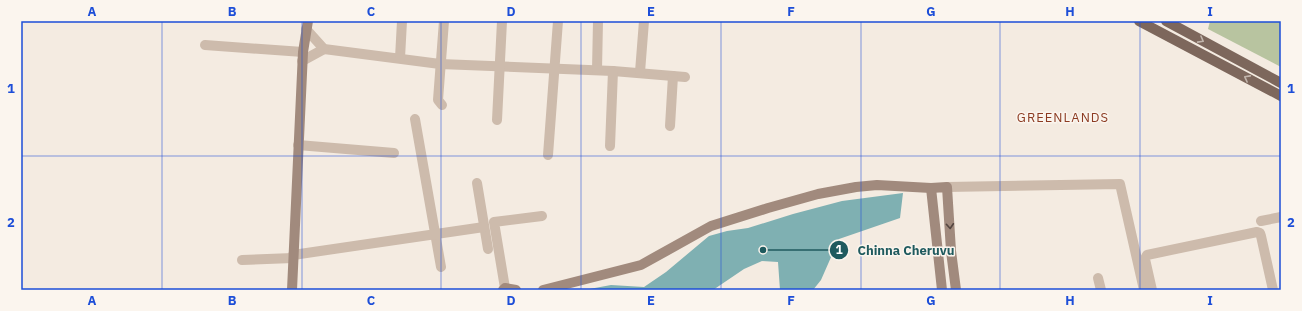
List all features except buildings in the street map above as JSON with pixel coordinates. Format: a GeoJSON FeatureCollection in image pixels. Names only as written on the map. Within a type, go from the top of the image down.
{"type":"FeatureCollection","features":[{"type":"Feature","properties":{"kind":"main road"},"geometry":{"type":"LineString","coordinates":[[1139,21],[1281,96]]}},
{"type":"Feature","properties":{"kind":"main road"},"geometry":{"type":"LineString","coordinates":[[1168,22],[1281,83]]}},
{"type":"Feature","properties":{"kind":"street"},"geometry":{"type":"LineString","coordinates":[[400,58],[402,21]]}},
{"type":"Feature","properties":{"kind":"street"},"geometry":{"type":"LineString","coordinates":[[442,105],[438,100],[444,21]]}},
{"type":"Feature","properties":{"kind":"street"},"geometry":{"type":"LineString","coordinates":[[496,120],[502,21]]}},
{"type":"Feature","properties":{"kind":"street"},"geometry":{"type":"LineString","coordinates":[[548,156],[558,21]]}},
{"type":"Feature","properties":{"kind":"street"},"geometry":{"type":"LineString","coordinates":[[597,70],[598,21]]}},
{"type":"Feature","properties":{"kind":"street"},"geometry":{"type":"LineString","coordinates":[[640,72],[644,21]]}},
{"type":"Feature","properties":{"kind":"street"},"geometry":{"type":"LineString","coordinates":[[307,25],[324,49]]}},
{"type":"Feature","properties":{"kind":"street"},"geometry":{"type":"LineString","coordinates":[[292,290],[303,56],[307,25]]}},
{"type":"Feature","properties":{"kind":"street"},"geometry":{"type":"LineString","coordinates":[[205,45],[303,56],[324,49],[440,64],[640,72],[685,77]]}},
{"type":"Feature","properties":{"kind":"street"},"geometry":{"type":"LineString","coordinates":[[610,146],[613,71]]}},
{"type":"Feature","properties":{"kind":"street"},"geometry":{"type":"LineString","coordinates":[[670,126],[673,76]]}},
{"type":"Feature","properties":{"kind":"street"},"geometry":{"type":"LineString","coordinates":[[415,118],[441,267]]}},
{"type":"Feature","properties":{"kind":"street"},"geometry":{"type":"LineString","coordinates":[[298,145],[394,153]]}},
{"type":"Feature","properties":{"kind":"street"},"geometry":{"type":"LineString","coordinates":[[477,183],[488,249]]}},
{"type":"Feature","properties":{"kind":"street"},"geometry":{"type":"LineString","coordinates":[[543,290],[641,265],[711,226],[811,196],[863,186],[878,185],[931,188],[1120,184],[1144,290]]}},
{"type":"Feature","properties":{"kind":"street"},"geometry":{"type":"LineString","coordinates":[[947,187],[951,251],[956,290]]}},
{"type":"Feature","properties":{"kind":"street"},"geometry":{"type":"LineString","coordinates":[[931,188],[942,290]]}},
{"type":"Feature","properties":{"kind":"street"},"geometry":{"type":"LineString","coordinates":[[516,290],[504,289],[494,222],[542,216]]}},
{"type":"Feature","properties":{"kind":"street"},"geometry":{"type":"LineString","coordinates":[[1261,221],[1281,216]]}},
{"type":"Feature","properties":{"kind":"street"},"geometry":{"type":"LineString","coordinates":[[242,260],[293,256],[484,227]]}},
{"type":"Feature","properties":{"kind":"street"},"geometry":{"type":"LineString","coordinates":[[1152,290],[1145,258],[1147,256],[1257,232],[1260,233],[1276,286]]}},
{"type":"Feature","properties":{"kind":"street"},"geometry":{"type":"LineString","coordinates":[[1098,278],[1101,290]]}},
{"type":"Feature","properties":{"kind":"green space"},"geometry":{"type":"Polygon","coordinates":[[[1210,21],[1281,21],[1281,67],[1208,29],[1210,21]]]}},
{"type":"Feature","properties":{"kind":"water"},"geometry":{"type":"Polygon","coordinates":[[[903,193],[900,218],[839,239],[821,280],[813,290],[780,290],[778,262],[762,261],[744,269],[713,290],[584,290],[611,285],[644,287],[666,272],[709,236],[727,231],[748,228],[842,201],[903,193]]]}},
{"type":"Feature","properties":{"kind":"place","name":"Chinna Cheruvu"},"geometry":{"type":"Point","coordinates":[763,250]}},
{"type":"Feature","properties":{"kind":"district","name":"GREENLANDS"},"geometry":{"type":"Point","coordinates":[1063,117]}}]}
